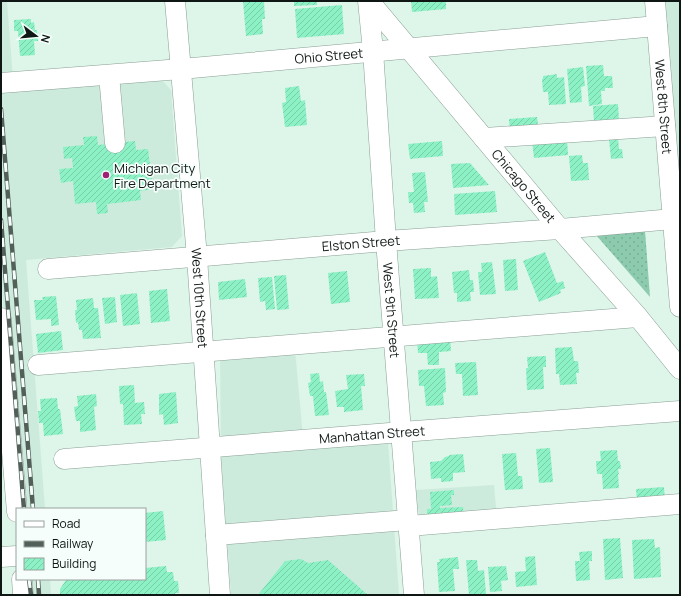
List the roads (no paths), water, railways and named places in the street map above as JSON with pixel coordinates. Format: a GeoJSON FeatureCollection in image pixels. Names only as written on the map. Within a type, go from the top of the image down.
{"type":"FeatureCollection","features":[{"type":"Feature","properties":{"kind":"street","name":"West 10th Street"},"geometry":{"type":"LineString","coordinates":[[175,1],[197,257],[220,595]]}},
{"type":"Feature","properties":{"kind":"street","name":"Chicago Street"},"geometry":{"type":"LineString","coordinates":[[368,1],[560,229],[638,317],[680,369]]}},
{"type":"Feature","properties":{"kind":"street","name":"West 9th Street"},"geometry":{"type":"LineString","coordinates":[[368,1],[414,595]]}},
{"type":"Feature","properties":{"kind":"street","name":"West 8th Street"},"geometry":{"type":"LineString","coordinates":[[655,1],[680,307]]}},
{"type":"Feature","properties":{"kind":"street","name":"Ohio Street"},"geometry":{"type":"LineString","coordinates":[[1,83],[181,69],[657,26]]}},
{"type":"Feature","properties":{"kind":"street"},"geometry":{"type":"LineString","coordinates":[[110,75],[115,143]]}},
{"type":"Feature","properties":{"kind":"street"},"geometry":{"type":"LineString","coordinates":[[484,138],[665,126]]}},
{"type":"Feature","properties":{"kind":"street","name":"Elston Street"},"geometry":{"type":"LineString","coordinates":[[48,269],[673,219]]}},
{"type":"Feature","properties":{"kind":"street"},"geometry":{"type":"LineString","coordinates":[[38,365],[638,317]]}},
{"type":"Feature","properties":{"kind":"street"},"geometry":{"type":"LineString","coordinates":[[1,318],[7,464],[16,508]]}},
{"type":"Feature","properties":{"kind":"street","name":"Manhattan Street"},"geometry":{"type":"LineString","coordinates":[[64,459],[680,411]]}},
{"type":"Feature","properties":{"kind":"street"},"geometry":{"type":"LineString","coordinates":[[216,535],[680,504]]}},
{"type":"Feature","properties":{"kind":"street"},"geometry":{"type":"LineString","coordinates":[[1,558],[16,556]]}},
{"type":"Feature","properties":{"kind":"street"},"geometry":{"type":"LineString","coordinates":[[22,580],[23,595]]}},
{"type":"Feature","properties":{"kind":"railway"},"geometry":{"type":"LineString","coordinates":[[1,109],[33,508]]}},
{"type":"Feature","properties":{"kind":"railway"},"geometry":{"type":"LineString","coordinates":[[1,220],[24,508]]}},
{"type":"Feature","properties":{"kind":"railway"},"geometry":{"type":"LineString","coordinates":[[29,580],[31,595]]}},
{"type":"Feature","properties":{"kind":"railway"},"geometry":{"type":"LineString","coordinates":[[38,580],[39,595]]}},
{"type":"Feature","properties":{"kind":"place","name":"Michigan City Fire Department"},"geometry":{"type":"Point","coordinates":[106,175]}}]}
